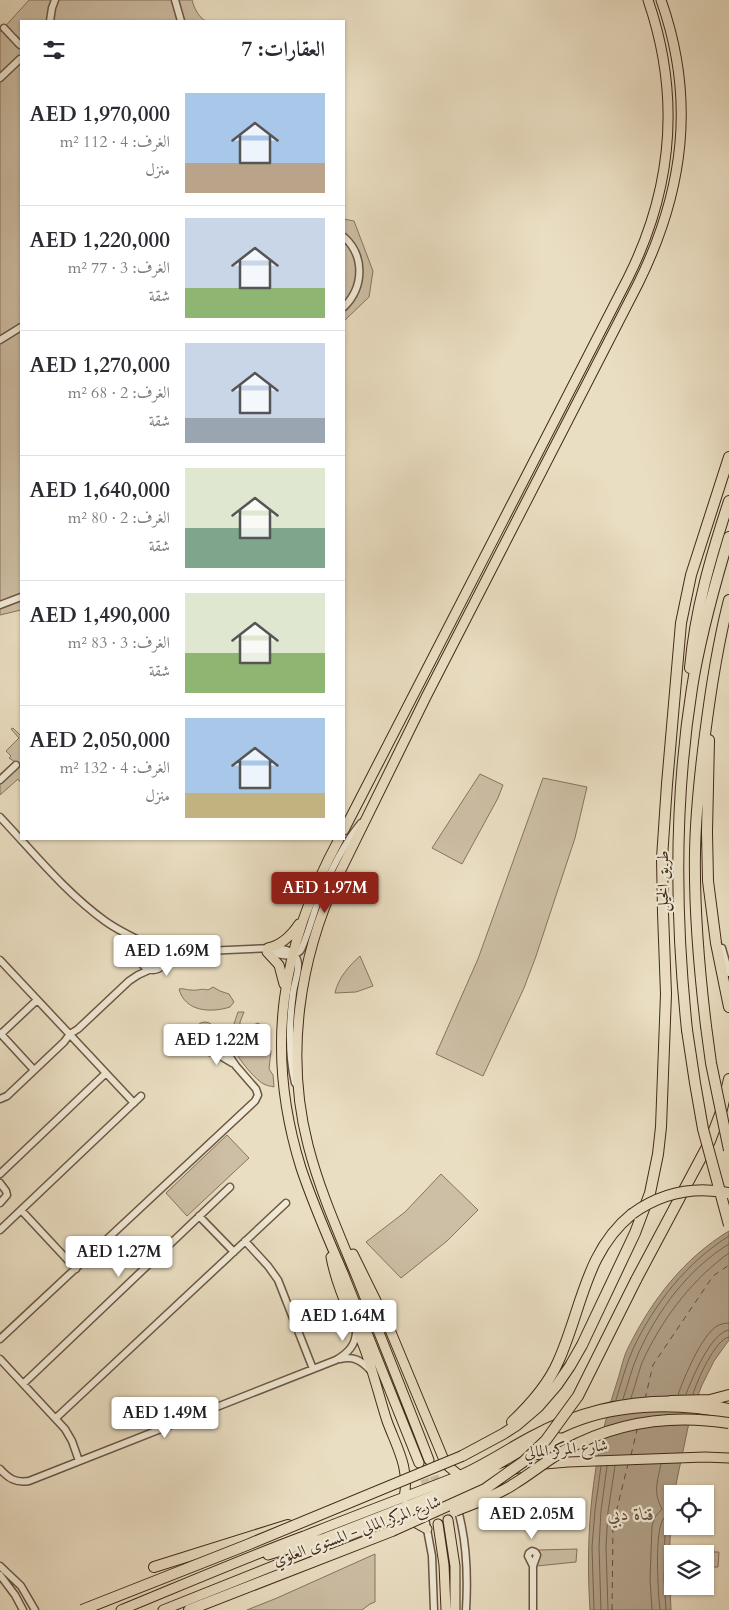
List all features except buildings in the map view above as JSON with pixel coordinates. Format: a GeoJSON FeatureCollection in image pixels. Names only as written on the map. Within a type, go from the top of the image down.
{"type":"FeatureCollection","features":[{"type":"Feature","properties":{"kind":"highway"},"geometry":{"type":"LineString","coordinates":[[488,1442],[517,1425],[538,1407],[551,1393],[570,1366],[631,1243],[653,1180],[660,1134],[666,994],[662,895],[663,836],[680,632],[686,594],[729,457]]}},
{"type":"Feature","properties":{"kind":"highway"},"geometry":{"type":"LineString","coordinates":[[688,712],[690,662],[698,612],[711,557],[729,501]]}},
{"type":"Feature","properties":{"kind":"highway"},"geometry":{"type":"LineString","coordinates":[[676,688],[696,586],[716,528],[725,512]]}},
{"type":"Feature","properties":{"kind":"highway","name":"طريق الخيل"},"geometry":{"type":"LineString","coordinates":[[729,537],[703,635],[688,712],[681,794],[678,879],[680,950],[687,1030],[703,1129],[729,1225]]}},
{"type":"Feature","properties":{"kind":"highway","name":"طريق الخيل"},"geometry":{"type":"LineString","coordinates":[[729,600],[716,660],[706,724],[698,787],[695,853],[697,938],[706,1026],[711,1063],[729,1150]]}},
{"type":"Feature","properties":{"kind":"highway"},"geometry":{"type":"LineString","coordinates":[[706,724],[710,747],[707,832],[708,881],[716,943],[729,1007]]}},
{"type":"Feature","properties":{"kind":"highway"},"geometry":{"type":"LineString","coordinates":[[392,1531],[485,1489],[522,1462],[546,1440],[578,1396],[636,1280],[707,1148],[715,1130],[729,1080]]}},
{"type":"Feature","properties":{"kind":"highway"},"geometry":{"type":"LineString","coordinates":[[488,1442],[523,1411],[549,1380],[561,1354],[596,1257],[614,1230],[632,1214],[653,1201],[683,1192],[706,1190],[729,1193]]}},
{"type":"Feature","properties":{"kind":"highway"},"geometry":{"type":"LineString","coordinates":[[671,1401],[710,1400],[729,1394]]}},
{"type":"Feature","properties":{"kind":"highway"},"geometry":{"type":"LineString","coordinates":[[671,1401],[729,1409]]}},
{"type":"Feature","properties":{"kind":"highway","name":"شارع المركز المالي - المستوى العلوي"},"geometry":{"type":"LineString","coordinates":[[189,1610],[392,1531],[440,1516],[494,1495],[563,1451],[609,1431],[638,1423],[674,1419],[696,1419],[729,1423]]}},
{"type":"Feature","properties":{"kind":"highway","name":"شارع المركز المالي - المستوى العلوي"},"geometry":{"type":"LineString","coordinates":[[82,1610],[462,1456],[488,1442]]}},
{"type":"Feature","properties":{"kind":"highway"},"geometry":{"type":"LineString","coordinates":[[154,1567],[274,1528],[302,1522]]}},
{"type":"Feature","properties":{"kind":"main road"},"geometry":{"type":"LineString","coordinates":[[345,828],[631,272],[650,228],[665,169],[669,118],[668,88],[664,59],[648,0]]}},
{"type":"Feature","properties":{"kind":"main road"},"geometry":{"type":"LineString","coordinates":[[429,1460],[311,1156],[300,1099],[298,1070],[298,1028],[302,994],[308,960],[326,903],[430,689],[638,284],[662,231],[676,172],[681,113],[676,55],[661,0]]}},
{"type":"Feature","properties":{"kind":"main road"},"geometry":{"type":"LineString","coordinates":[[338,840],[321,874],[303,918],[285,990],[281,1057],[289,1120],[306,1182],[419,1463]]}},
{"type":"Feature","properties":{"kind":"main road"},"geometry":{"type":"LineString","coordinates":[[285,990],[279,965],[268,950],[286,940],[303,918]]}},
{"type":"Feature","properties":{"kind":"main road"},"geometry":{"type":"LineString","coordinates":[[341,1237],[354,1255],[378,1305],[444,1460],[460,1475]]}},
{"type":"Feature","properties":{"kind":"main road"},"geometry":{"type":"LineString","coordinates":[[330,1242],[336,1278],[372,1372],[405,1468],[407,1482],[404,1498]]}},
{"type":"Feature","properties":{"kind":"main road","name":"شارع المركز المالي"},"geometry":{"type":"LineString","coordinates":[[121,1610],[460,1475],[532,1436],[575,1416],[601,1408],[628,1403],[671,1401]]}},
{"type":"Feature","properties":{"kind":"main road"},"geometry":{"type":"LineString","coordinates":[[222,1569],[316,1541],[435,1495],[452,1491],[567,1425],[613,1412],[653,1407],[693,1408],[729,1414]]}},
{"type":"Feature","properties":{"kind":"main road","name":"شارع المركز المالي"},"geometry":{"type":"LineString","coordinates":[[163,1610],[424,1506],[452,1491],[524,1467],[568,1462],[706,1457],[729,1458]]}},
{"type":"Feature","properties":{"kind":"main road"},"geometry":{"type":"LineString","coordinates":[[460,1515],[468,1498],[487,1478]]}},
{"type":"Feature","properties":{"kind":"main road"},"geometry":{"type":"LineString","coordinates":[[394,1518],[409,1519],[427,1529]]}},
{"type":"Feature","properties":{"kind":"main road"},"geometry":{"type":"LineString","coordinates":[[448,1520],[455,1566],[455,1610]]}},
{"type":"Feature","properties":{"kind":"main road"},"geometry":{"type":"LineString","coordinates":[[438,1524],[444,1565],[446,1610]]}},
{"type":"Feature","properties":{"kind":"main road"},"geometry":{"type":"LineString","coordinates":[[136,1610],[156,1596]]}},
{"type":"Feature","properties":{"kind":"street"},"geometry":{"type":"LineString","coordinates":[[50,20],[55,0]]}},
{"type":"Feature","properties":{"kind":"street"},"geometry":{"type":"LineString","coordinates":[[174,0],[182,20]]}},
{"type":"Feature","properties":{"kind":"street"},"geometry":{"type":"LineString","coordinates":[[4,28],[20,44]]}},
{"type":"Feature","properties":{"kind":"street"},"geometry":{"type":"LineString","coordinates":[[0,78],[20,60]]}},
{"type":"Feature","properties":{"kind":"street"},"geometry":{"type":"LineString","coordinates":[[345,238],[352,245],[356,253],[360,276],[354,294],[345,306]]}},
{"type":"Feature","properties":{"kind":"street"},"geometry":{"type":"LineString","coordinates":[[0,340],[20,328]]}},
{"type":"Feature","properties":{"kind":"street"},"geometry":{"type":"LineString","coordinates":[[0,604],[20,597]]}},
{"type":"Feature","properties":{"kind":"street"},"geometry":{"type":"LineString","coordinates":[[0,780],[16,765]]}},
{"type":"Feature","properties":{"kind":"street"},"geometry":{"type":"LineString","coordinates":[[293,954],[299,952],[303,947],[318,902],[335,866],[356,829],[368,815]]}},
{"type":"Feature","properties":{"kind":"street"},"geometry":{"type":"LineString","coordinates":[[0,817],[20,838]]}},
{"type":"Feature","properties":{"kind":"street"},"geometry":{"type":"LineString","coordinates":[[22,840],[79,899],[105,920],[149,945],[159,946],[164,950],[182,952],[256,949],[288,950],[293,954],[298,964],[292,1002],[290,1052],[292,1071],[300,1099]]}},
{"type":"Feature","properties":{"kind":"street"},"geometry":{"type":"LineString","coordinates":[[708,881],[729,973]]}},
{"type":"Feature","properties":{"kind":"street"},"geometry":{"type":"LineString","coordinates":[[127,934],[135,942],[142,965],[149,970]]}},
{"type":"Feature","properties":{"kind":"street"},"geometry":{"type":"LineString","coordinates":[[0,1099],[7,1096],[129,981],[136,972],[142,950],[149,945]]}},
{"type":"Feature","properties":{"kind":"street"},"geometry":{"type":"LineString","coordinates":[[164,950],[166,961]]}},
{"type":"Feature","properties":{"kind":"street"},"geometry":{"type":"LineString","coordinates":[[129,981],[149,970],[160,969],[166,961],[182,952]]}},
{"type":"Feature","properties":{"kind":"street"},"geometry":{"type":"LineString","coordinates":[[0,960],[134,1103]]}},
{"type":"Feature","properties":{"kind":"street"},"geometry":{"type":"LineString","coordinates":[[34,1070],[1,1033],[37,1000]]}},
{"type":"Feature","properties":{"kind":"street"},"geometry":{"type":"LineString","coordinates":[[0,1339],[255,1101],[258,1095],[256,1089],[236,1066],[225,1048],[222,1037]]}},
{"type":"Feature","properties":{"kind":"street"},"geometry":{"type":"LineString","coordinates":[[206,1051],[236,1066]]}},
{"type":"Feature","properties":{"kind":"street"},"geometry":{"type":"LineString","coordinates":[[0,1173],[106,1073]]}},
{"type":"Feature","properties":{"kind":"street"},"geometry":{"type":"LineString","coordinates":[[1,1228],[141,1096]]}},
{"type":"Feature","properties":{"kind":"street"},"geometry":{"type":"LineString","coordinates":[[0,1183],[7,1195],[0,1203]]}},
{"type":"Feature","properties":{"kind":"street"},"geometry":{"type":"LineString","coordinates":[[23,1384],[230,1187]]}},
{"type":"Feature","properties":{"kind":"street"},"geometry":{"type":"LineString","coordinates":[[56,1418],[286,1203]]}},
{"type":"Feature","properties":{"kind":"street"},"geometry":{"type":"LineString","coordinates":[[21,1210],[76,1269]]}},
{"type":"Feature","properties":{"kind":"street"},"geometry":{"type":"LineString","coordinates":[[200,1216],[234,1252]]}},
{"type":"Feature","properties":{"kind":"street"},"geometry":{"type":"LineString","coordinates":[[246,1241],[278,1280],[313,1369]]}},
{"type":"Feature","properties":{"kind":"street"},"geometry":{"type":"LineString","coordinates":[[336,1360],[351,1348],[356,1337],[356,1328]]}},
{"type":"Feature","properties":{"kind":"street"},"geometry":{"type":"LineString","coordinates":[[0,1469],[9,1478],[22,1482],[29,1481],[336,1360],[356,1358],[372,1372]]}},
{"type":"Feature","properties":{"kind":"street"},"geometry":{"type":"LineString","coordinates":[[0,1359],[65,1429],[72,1441],[79,1461]]}},
{"type":"Feature","properties":{"kind":"street"},"geometry":{"type":"LineString","coordinates":[[452,1491],[460,1515],[467,1569],[466,1610]]}},
{"type":"Feature","properties":{"kind":"street"},"geometry":{"type":"LineString","coordinates":[[434,1610],[433,1565],[424,1506],[435,1495]]}},
{"type":"Feature","properties":{"kind":"street"},"geometry":{"type":"LineString","coordinates":[[0,1566],[21,1586],[36,1610]]}},
{"type":"Feature","properties":{"kind":"street"},"geometry":{"type":"LineString","coordinates":[[533,1566],[533,1610]]}},
{"type":"Feature","properties":{"kind":"street"},"geometry":{"type":"LineString","coordinates":[[0,1575],[24,1610]]}},
{"type":"Feature","properties":{"kind":"shaded area"},"geometry":{"type":"Polygon","coordinates":[[[29,0],[192,0],[197,12],[204,20],[20,20],[20,610],[0,615],[0,32],[29,0]]]}},
{"type":"Feature","properties":{"kind":"shaded area"},"geometry":{"type":"Polygon","coordinates":[[[345,219],[354,221],[373,271],[369,297],[345,320],[345,219]]]}},
{"type":"Feature","properties":{"kind":"shaded area"},"geometry":{"type":"Polygon","coordinates":[[[13,728],[20,735],[20,782],[18,779],[0,795],[0,780],[18,764],[9,758],[11,756],[6,751],[19,738],[11,729],[13,728]]]}},
{"type":"Feature","properties":{"kind":"shaded area"},"geometry":{"type":"Polygon","coordinates":[[[480,774],[503,785],[498,798],[462,864],[432,848],[480,774]]]}},
{"type":"Feature","properties":{"kind":"shaded area"},"geometry":{"type":"Polygon","coordinates":[[[543,778],[587,787],[575,838],[536,956],[524,988],[483,1076],[436,1054],[478,959],[543,778]]]}},
{"type":"Feature","properties":{"kind":"shaded area"},"geometry":{"type":"Polygon","coordinates":[[[360,956],[373,986],[356,992],[335,993],[344,973],[360,956]]]}},
{"type":"Feature","properties":{"kind":"shaded area"},"geometry":{"type":"Polygon","coordinates":[[[213,987],[229,994],[234,1002],[230,1007],[215,1010],[200,1009],[187,1002],[182,997],[179,989],[208,990],[213,987]]]}},
{"type":"Feature","properties":{"kind":"shaded area"},"geometry":{"type":"Polygon","coordinates":[[[238,1012],[244,1012],[240,1022],[240,1033],[246,1033],[251,1026],[258,1023],[265,1028],[262,1043],[271,1051],[269,1069],[273,1075],[274,1087],[266,1085],[257,1079],[233,1048],[233,1027],[238,1012]]]}},
{"type":"Feature","properties":{"kind":"shaded area"},"geometry":{"type":"Polygon","coordinates":[[[205,1022],[212,1025],[215,1032],[212,1039],[205,1042],[198,1039],[195,1032],[198,1025],[205,1022]]]}},
{"type":"Feature","properties":{"kind":"shaded area"},"geometry":{"type":"Polygon","coordinates":[[[227,1135],[249,1158],[187,1216],[166,1193],[227,1135]]]}},
{"type":"Feature","properties":{"kind":"shaded area"},"geometry":{"type":"Polygon","coordinates":[[[441,1174],[478,1210],[447,1241],[401,1278],[366,1242],[405,1212],[441,1174]]]}},
{"type":"Feature","properties":{"kind":"shaded area"},"geometry":{"type":"Polygon","coordinates":[[[577,1549],[576,1562],[537,1566],[540,1557],[539,1550],[577,1549]]]}},
{"type":"Feature","properties":{"kind":"shaded area"},"geometry":{"type":"Polygon","coordinates":[[[714,1552],[719,1552],[718,1567],[714,1567],[714,1552]]]}},
{"type":"Feature","properties":{"kind":"shaded area"},"geometry":{"type":"Polygon","coordinates":[[[375,1554],[375,1602],[362,1610],[247,1610],[277,1598],[375,1554]]]}},
{"type":"Feature","properties":{"kind":"water","name":"قناة دبي"},"geometry":{"type":"Polygon","coordinates":[[[729,1231],[729,1340],[714,1361],[691,1413],[676,1485],[664,1485],[664,1535],[670,1535],[670,1545],[664,1545],[664,1595],[670,1595],[671,1610],[590,1610],[589,1552],[592,1495],[608,1410],[625,1355],[648,1312],[671,1281],[713,1242],[729,1231]]]}},
{"type":"Feature","properties":{"kind":"ferry route"},"geometry":{"type":"LineString","coordinates":[[645,1399],[653,1365],[713,1276],[729,1265]]}},
{"type":"Feature","properties":{"kind":"ferry route"},"geometry":{"type":"LineString","coordinates":[[631,1455],[637,1430]]}},
{"type":"Feature","properties":{"kind":"ferry route"},"geometry":{"type":"LineString","coordinates":[[612,1610],[613,1525],[628,1464]]}},
{"type":"Feature","properties":{"kind":"tunnel"},"geometry":{"type":"LineString","coordinates":[[430,1463],[448,1520]]}},
{"type":"Feature","properties":{"kind":"tunnel"},"geometry":{"type":"LineString","coordinates":[[420,1466],[430,1494]]}}]}
